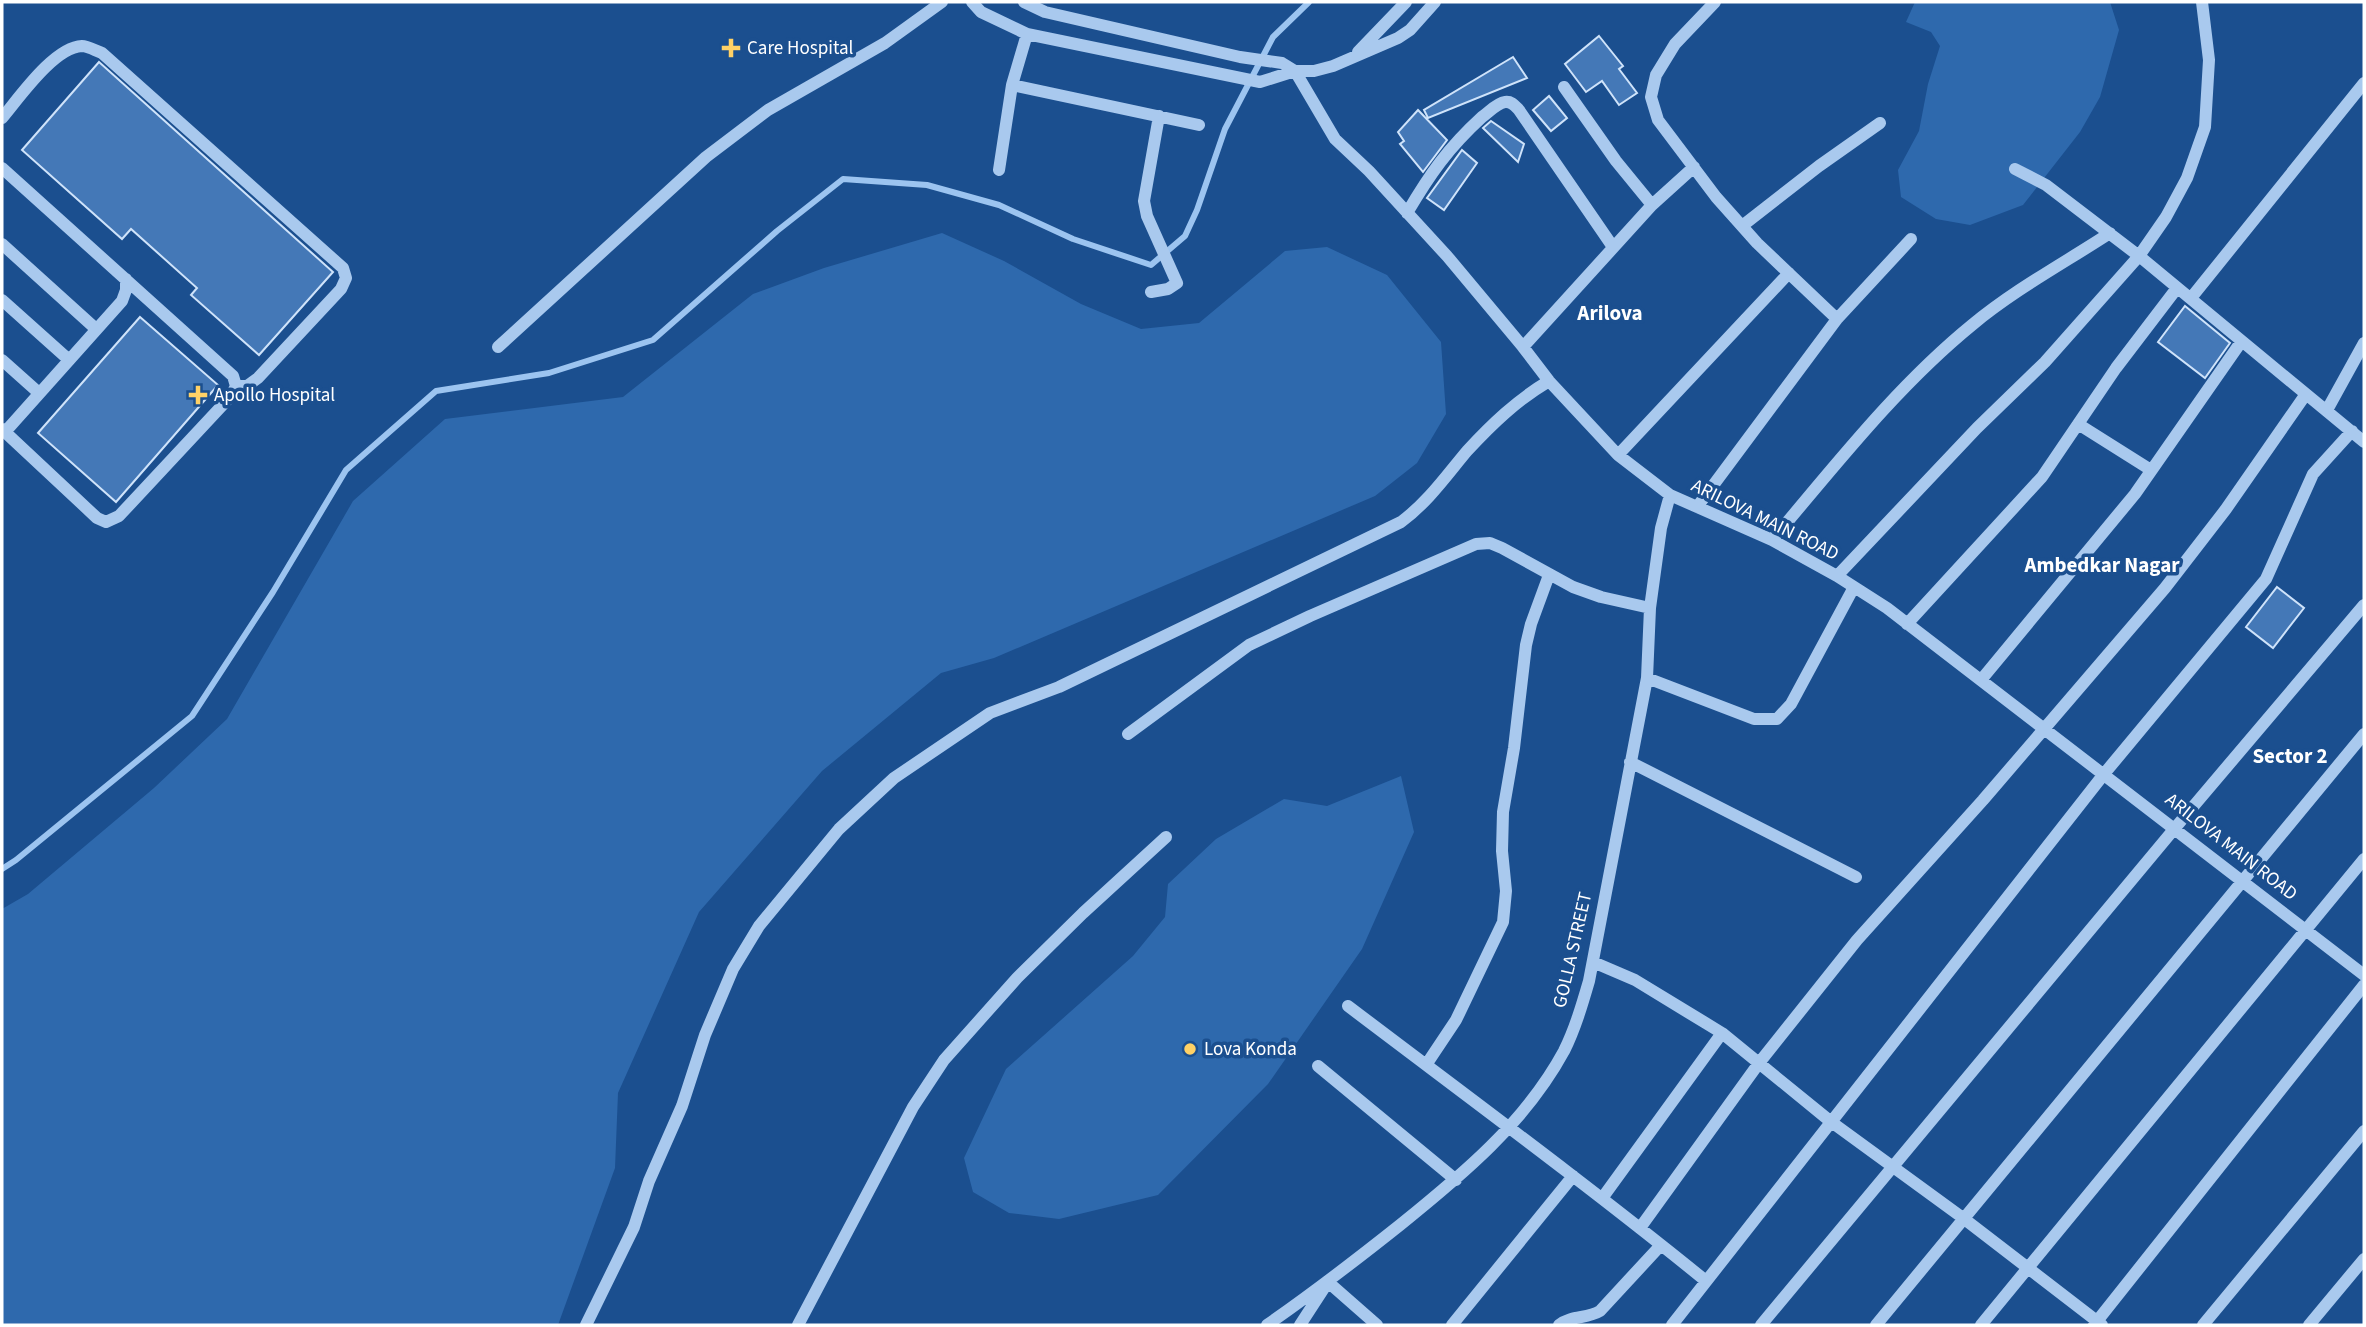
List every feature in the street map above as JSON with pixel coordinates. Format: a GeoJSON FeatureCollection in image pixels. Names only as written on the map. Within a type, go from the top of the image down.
{"type":"FeatureCollection","features":[{"type":"Feature","properties":{"kind":"street"},"geometry":{"type":"LineString","coordinates":[[498,347],[706,157],[768,110],[885,43],[943,2]]}},
{"type":"Feature","properties":{"kind":"street"},"geometry":{"type":"LineString","coordinates":[[972,2],[982,12],[1027,34],[1259,82],[1295,71],[1314,71],[1333,66],[1398,38],[1410,30],[1434,2]]}},
{"type":"Feature","properties":{"kind":"street"},"geometry":{"type":"LineString","coordinates":[[1024,2],[1045,12],[1282,63],[1295,71]]}},
{"type":"Feature","properties":{"kind":"street"},"geometry":{"type":"LineString","coordinates":[[1353,56],[1406,2]]}},
{"type":"Feature","properties":{"kind":"street"},"geometry":{"type":"LineString","coordinates":[[1715,2],[1675,44],[1656,75],[1651,97],[1658,120],[1742,226],[1837,318]]}},
{"type":"Feature","properties":{"kind":"street"},"geometry":{"type":"LineString","coordinates":[[1837,576],[1977,428],[2045,362],[2139,256],[2166,217],[2187,178],[2205,127],[2209,60],[2202,2]]}},
{"type":"Feature","properties":{"kind":"street"},"geometry":{"type":"LineString","coordinates":[[999,170],[1012,85],[1027,34]]}},
{"type":"Feature","properties":{"kind":"street"},"geometry":{"type":"LineString","coordinates":[[2,118],[51,62],[69,49],[83,46],[102,53],[342,268],[346,278],[341,289],[258,379],[247,386],[236,386]]}},
{"type":"Feature","properties":{"kind":"street","name":"ARILOVA MAIN ROAD"},"geometry":{"type":"LineString","coordinates":[[1295,71],[1335,139],[1369,171],[1447,256],[1549,381],[1618,455],[1670,495],[1772,540],[1837,576],[1908,624],[2364,975]]}},
{"type":"Feature","properties":{"kind":"street"},"geometry":{"type":"LineString","coordinates":[[2192,298],[2364,83]]}},
{"type":"Feature","properties":{"kind":"street"},"geometry":{"type":"LineString","coordinates":[[1012,85],[1199,125]]}},
{"type":"Feature","properties":{"kind":"street"},"geometry":{"type":"LineString","coordinates":[[1564,87],[1616,161],[1652,205]]}},
{"type":"Feature","properties":{"kind":"street"},"geometry":{"type":"LineString","coordinates":[[1407,213],[1431,172],[1455,141],[1493,108],[1503,102],[1512,103],[1613,247]]}},
{"type":"Feature","properties":{"kind":"street"},"geometry":{"type":"LineString","coordinates":[[1151,292],[1173,288],[1177,283],[1147,216],[1144,201],[1159,116]]}},
{"type":"Feature","properties":{"kind":"street"},"geometry":{"type":"LineString","coordinates":[[1742,226],[1819,166],[1880,124]]}},
{"type":"Feature","properties":{"kind":"street"},"geometry":{"type":"LineString","coordinates":[[1523,347],[1652,205],[1694,167]]}},
{"type":"Feature","properties":{"kind":"street"},"geometry":{"type":"LineString","coordinates":[[2,168],[126,279],[233,376],[236,386],[231,396],[119,516],[106,522],[97,519],[3,431],[122,301],[127,290],[126,279]]}},
{"type":"Feature","properties":{"kind":"street"},"geometry":{"type":"LineString","coordinates":[[2015,169],[2046,185],[2110,233],[2364,442]]}},
{"type":"Feature","properties":{"kind":"street"},"geometry":{"type":"LineString","coordinates":[[1772,540],[1890,403],[1937,355],[1973,323],[2110,233]]}},
{"type":"Feature","properties":{"kind":"street"},"geometry":{"type":"LineString","coordinates":[[1697,507],[1837,318],[1911,239]]}},
{"type":"Feature","properties":{"kind":"street"},"geometry":{"type":"LineString","coordinates":[[2,244],[96,328]]}},
{"type":"Feature","properties":{"kind":"street"},"geometry":{"type":"LineString","coordinates":[[1618,455],[1789,273]]}},
{"type":"Feature","properties":{"kind":"street"},"geometry":{"type":"LineString","coordinates":[[1908,624],[2042,477],[2116,368],[2177,288]]}},
{"type":"Feature","properties":{"kind":"street"},"geometry":{"type":"LineString","coordinates":[[2,300],[68,359]]}},
{"type":"Feature","properties":{"kind":"street"},"geometry":{"type":"LineString","coordinates":[[1981,680],[2135,494],[2241,342]]}},
{"type":"Feature","properties":{"kind":"street"},"geometry":{"type":"LineString","coordinates":[[2327,410],[2364,343]]}},
{"type":"Feature","properties":{"kind":"street"},"geometry":{"type":"LineString","coordinates":[[2,360],[39,393]]}},
{"type":"Feature","properties":{"kind":"street"},"geometry":{"type":"LineString","coordinates":[[586,1325],[634,1227],[649,1181],[682,1106],[705,1035],[733,969],[759,926],[839,829],[894,778],[990,713],[1059,687],[1401,522],[1419,509],[1498,419],[1523,397],[1549,381]]}},
{"type":"Feature","properties":{"kind":"street"},"geometry":{"type":"LineString","coordinates":[[1640,1228],[1759,1063],[1857,940],[2165,588],[2226,509],[2306,394]]}},
{"type":"Feature","properties":{"kind":"street"},"geometry":{"type":"LineString","coordinates":[[2078,424],[2151,470]]}},
{"type":"Feature","properties":{"kind":"street"},"geometry":{"type":"LineString","coordinates":[[1672,1325],[2104,774],[2266,579],[2313,474],[2352,431]]}},
{"type":"Feature","properties":{"kind":"street","name":"GOLLA STREET"},"geometry":{"type":"LineString","coordinates":[[1268,1325],[1328,1282],[1456,1180],[1509,1129],[1540,1090],[1564,1051],[1578,1017],[1593,962],[1647,678],[1650,608],[1661,528],[1670,495]]}},
{"type":"Feature","properties":{"kind":"street"},"geometry":{"type":"LineString","coordinates":[[1128,734],[1249,645],[1476,544],[1490,543],[1573,587],[1601,597],[1650,608]]}},
{"type":"Feature","properties":{"kind":"street"},"geometry":{"type":"LineString","coordinates":[[1426,1065],[1461,1010],[1503,922],[1506,891],[1502,852],[1503,813],[1526,645],[1549,575]]}},
{"type":"Feature","properties":{"kind":"street"},"geometry":{"type":"LineString","coordinates":[[1647,678],[1754,719],[1777,719],[1791,704],[1854,587]]}},
{"type":"Feature","properties":{"kind":"street"},"geometry":{"type":"LineString","coordinates":[[1761,1325],[2364,605]]}},
{"type":"Feature","properties":{"kind":"street"},"geometry":{"type":"LineString","coordinates":[[1876,1325],[2364,734]]}},
{"type":"Feature","properties":{"kind":"street"},"geometry":{"type":"LineString","coordinates":[[1630,762],[1856,877]]}},
{"type":"Feature","properties":{"kind":"street"},"geometry":{"type":"LineString","coordinates":[[798,1325],[913,1107],[944,1060],[1017,978],[1083,913],[1166,838]]}},
{"type":"Feature","properties":{"kind":"street"},"geometry":{"type":"LineString","coordinates":[[1982,1325],[2364,859]]}},
{"type":"Feature","properties":{"kind":"street"},"geometry":{"type":"LineString","coordinates":[[1593,962],[1635,979],[1722,1033],[1830,1121],[1963,1218],[2098,1324],[2364,985]]}},
{"type":"Feature","properties":{"kind":"street"},"geometry":{"type":"LineString","coordinates":[[1348,1006],[1603,1197],[1706,1281]]}},
{"type":"Feature","properties":{"kind":"street"},"geometry":{"type":"LineString","coordinates":[[1603,1197],[1722,1033]]}},
{"type":"Feature","properties":{"kind":"street"},"geometry":{"type":"LineString","coordinates":[[1318,1066],[1456,1180]]}},
{"type":"Feature","properties":{"kind":"street"},"geometry":{"type":"LineString","coordinates":[[2203,1325],[2364,1131]]}},
{"type":"Feature","properties":{"kind":"street"},"geometry":{"type":"LineString","coordinates":[[1452,1325],[1573,1175]]}},
{"type":"Feature","properties":{"kind":"street"},"geometry":{"type":"LineString","coordinates":[[1559,1325],[1573,1317],[1592,1316],[1600,1311],[1661,1245]]}},
{"type":"Feature","properties":{"kind":"street"},"geometry":{"type":"LineString","coordinates":[[2309,1325],[2364,1259]]}},
{"type":"Feature","properties":{"kind":"street"},"geometry":{"type":"LineString","coordinates":[[1300,1325],[1328,1282],[1377,1325]]}},
{"type":"Feature","properties":{"kind":"shaded area"},"geometry":{"type":"Polygon","coordinates":[[[1915,2],[2110,2],[2119,30],[2100,97],[2080,132],[2023,205],[1970,225],[1936,219],[1901,197],[1898,170],[1919,131],[1928,84],[1940,46],[1931,32],[1906,22],[1915,2]]]}},
{"type":"Feature","properties":{"kind":"shaded area"},"geometry":{"type":"Polygon","coordinates":[[[942,233],[1004,261],[1081,304],[1141,329],[1199,323],[1285,251],[1327,247],[1387,275],[1441,342],[1446,414],[1417,463],[1375,496],[994,658],[941,673],[822,771],[699,912],[618,1093],[615,1168],[558,1325],[2,1325],[2,909],[28,894],[154,788],[227,719],[353,501],[445,419],[623,397],[753,294],[824,268],[942,233]]]}},
{"type":"Feature","properties":{"kind":"shaded area"},"geometry":{"type":"Polygon","coordinates":[[[1401,776],[1414,832],[1362,949],[1268,1084],[1158,1195],[1059,1219],[1009,1213],[973,1192],[964,1158],[1006,1069],[1133,956],[1165,917],[1168,884],[1216,839],[1284,799],[1327,806],[1401,776]]]}},
{"type":"Feature","properties":{"kind":"building"},"geometry":{"type":"Polygon","coordinates":[[[1599,36],[1623,66],[1619,69],[1637,93],[1619,105],[1602,81],[1586,92],[1565,64],[1599,36]]]}},
{"type":"Feature","properties":{"kind":"building"},"geometry":{"type":"Polygon","coordinates":[[[1513,57],[1527,78],[1428,118],[1424,110],[1513,57]]]}},
{"type":"Feature","properties":{"kind":"building"},"geometry":{"type":"Polygon","coordinates":[[[99,62],[333,272],[259,355],[191,295],[197,288],[131,229],[122,239],[22,150],[99,62]]]}},
{"type":"Feature","properties":{"kind":"building"},"geometry":{"type":"Polygon","coordinates":[[[1549,96],[1567,118],[1551,131],[1533,110],[1549,96]]]}},
{"type":"Feature","properties":{"kind":"building"},"geometry":{"type":"Polygon","coordinates":[[[1418,110],[1447,140],[1423,172],[1400,144],[1404,141],[1398,132],[1418,110]]]}},
{"type":"Feature","properties":{"kind":"building"},"geometry":{"type":"Polygon","coordinates":[[[1491,121],[1524,144],[1518,162],[1483,128],[1491,121]]]}},
{"type":"Feature","properties":{"kind":"building"},"geometry":{"type":"Polygon","coordinates":[[[1462,150],[1477,163],[1444,210],[1427,198],[1462,150]]]}},
{"type":"Feature","properties":{"kind":"building"},"geometry":{"type":"Polygon","coordinates":[[[2185,306],[2230,343],[2205,378],[2158,342],[2185,306]]]}},
{"type":"Feature","properties":{"kind":"building"},"geometry":{"type":"Polygon","coordinates":[[[140,317],[218,385],[116,502],[38,433],[140,317]]]}},
{"type":"Feature","properties":{"kind":"building"},"geometry":{"type":"Polygon","coordinates":[[[2277,587],[2304,608],[2273,648],[2246,627],[2277,587]]]}},
{"type":"Feature","properties":{"kind":"waterway"},"geometry":{"type":"LineString","coordinates":[[2,869],[192,716],[273,592],[346,470],[436,391],[549,373],[653,340],[777,231],[843,179],[927,185],[999,205],[1073,239],[1151,265],[1185,236],[1197,210],[1225,129],[1273,37],[1309,2]]}},
{"type":"Feature","properties":{"kind":"place","name":"Care Hospital"},"geometry":{"type":"Point","coordinates":[731,48]}},
{"type":"Feature","properties":{"kind":"place","name":"Apollo Hospital"},"geometry":{"type":"Point","coordinates":[198,395]}},
{"type":"Feature","properties":{"kind":"place","name":"Lova Konda"},"geometry":{"type":"Point","coordinates":[1190,1049]}},
{"type":"Feature","properties":{"kind":"district","name":"Arilova"},"geometry":{"type":"Point","coordinates":[1610,313]}},
{"type":"Feature","properties":{"kind":"district","name":"Ambedkar Nagar"},"geometry":{"type":"Point","coordinates":[2102,565]}},
{"type":"Feature","properties":{"kind":"district","name":"Sector 2"},"geometry":{"type":"Point","coordinates":[2290,756]}}]}
